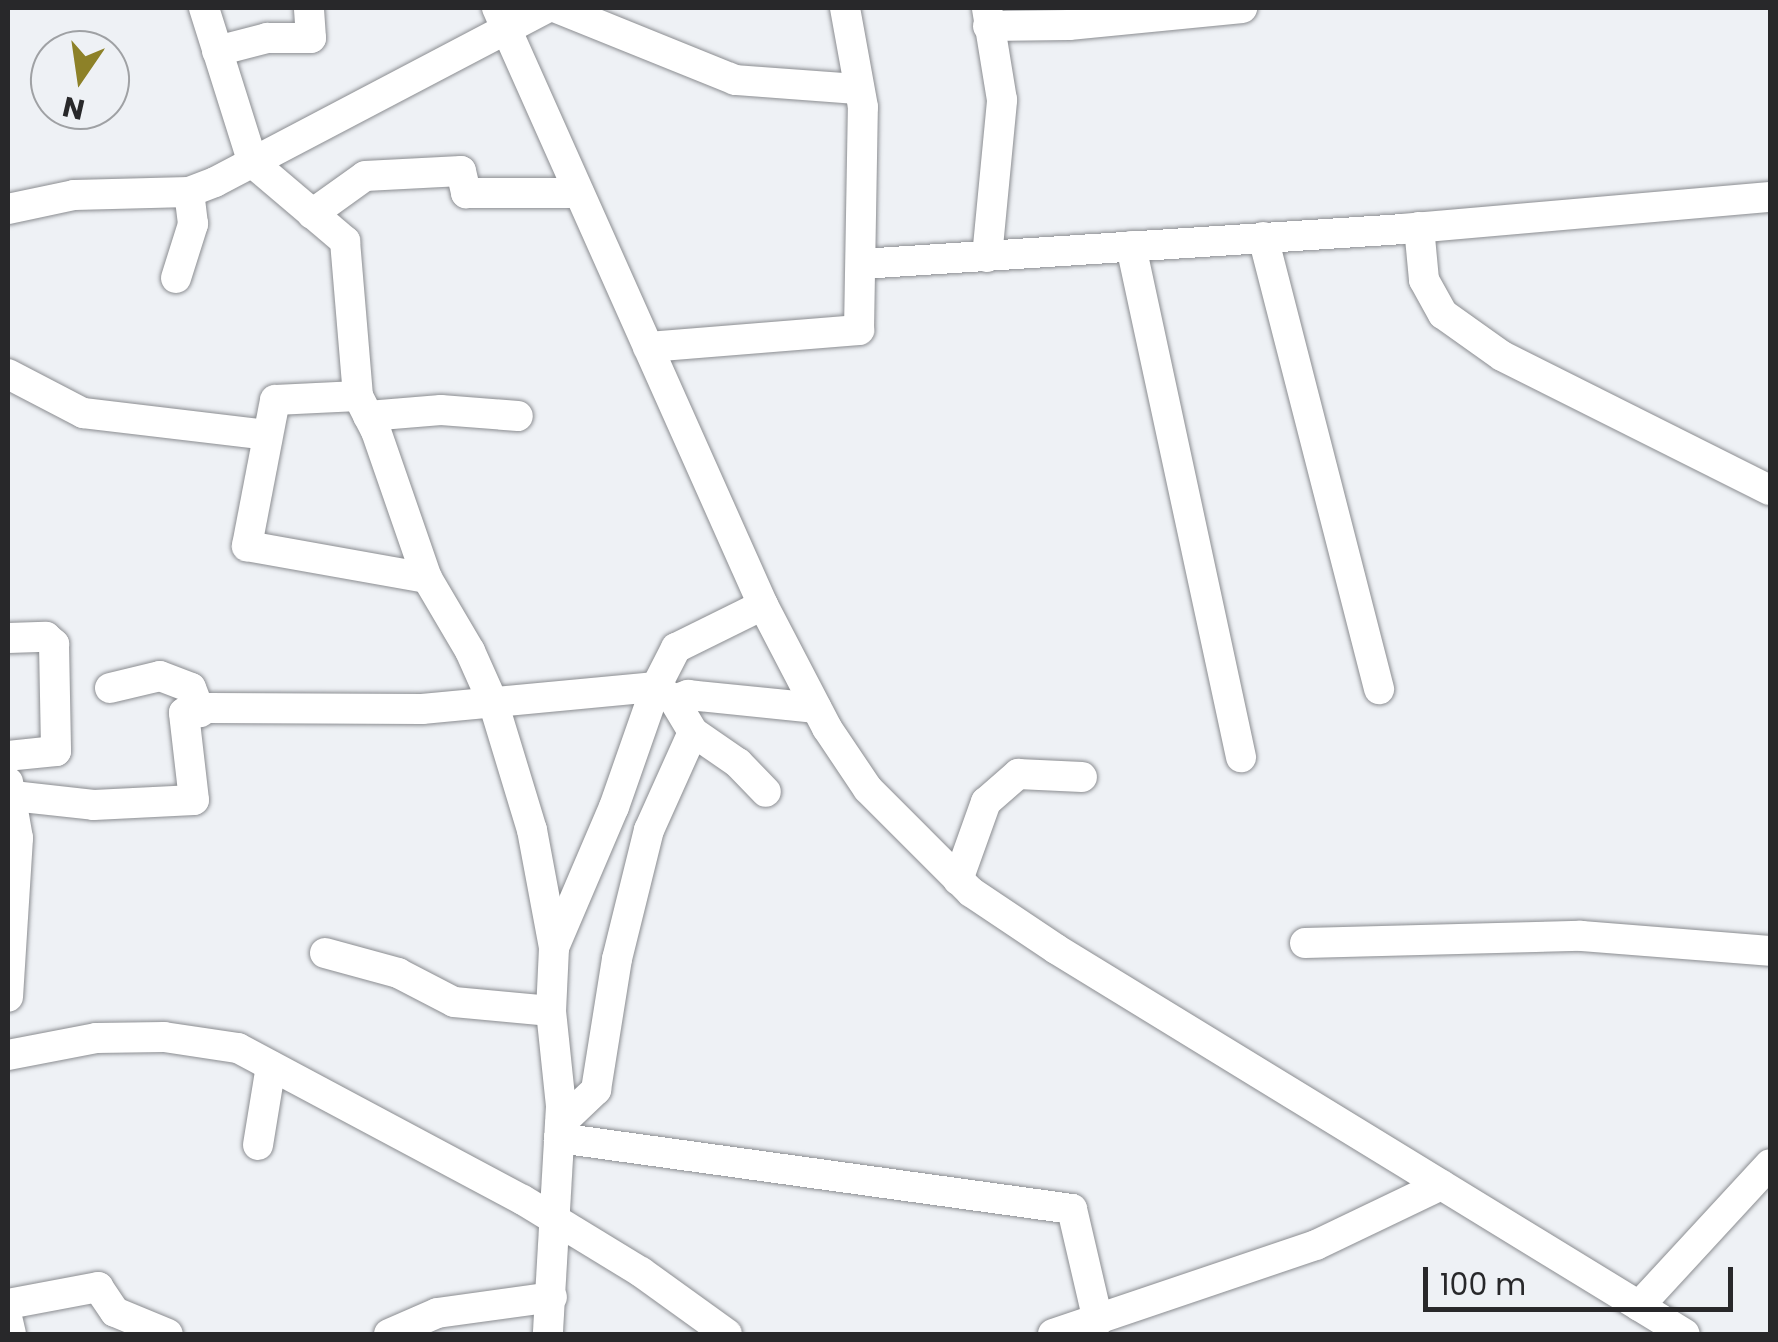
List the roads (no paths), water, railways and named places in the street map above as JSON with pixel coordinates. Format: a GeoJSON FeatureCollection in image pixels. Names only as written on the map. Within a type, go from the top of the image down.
{"type":"FeatureCollection","features":[{"type":"Feature","properties":{"kind":"street"},"geometry":{"type":"LineString","coordinates":[[204,8],[253,163],[345,241],[363,406],[427,578],[470,651],[494,705],[532,830],[554,948],[551,1010],[560,1131],[548,1334]]}},
{"type":"Feature","properties":{"kind":"street"},"geometry":{"type":"LineString","coordinates":[[216,51],[268,38],[311,38],[309,8]]}},
{"type":"Feature","properties":{"kind":"street"},"geometry":{"type":"LineString","coordinates":[[8,209],[74,195],[189,192],[253,163],[501,17],[546,8]]}},
{"type":"Feature","properties":{"kind":"street"},"geometry":{"type":"LineString","coordinates":[[557,8],[735,80],[859,89]]}},
{"type":"Feature","properties":{"kind":"street"},"geometry":{"type":"LineString","coordinates":[[648,347],[859,330],[859,89],[845,8]]}},
{"type":"Feature","properties":{"kind":"street"},"geometry":{"type":"LineString","coordinates":[[987,257],[1002,100],[988,17],[1069,26],[1242,8]]}},
{"type":"Feature","properties":{"kind":"street"},"geometry":{"type":"LineString","coordinates":[[501,17],[762,605],[816,708],[868,789],[958,880],[1056,949],[1685,1334]]}},
{"type":"Feature","properties":{"kind":"street"},"geometry":{"type":"LineString","coordinates":[[312,214],[366,176],[461,171],[466,193],[579,193]]}},
{"type":"Feature","properties":{"kind":"street"},"geometry":{"type":"LineString","coordinates":[[176,278],[193,224],[189,192]]}},
{"type":"Feature","properties":{"kind":"street"},"geometry":{"type":"LineString","coordinates":[[861,264],[1419,227],[1770,197]]}},
{"type":"Feature","properties":{"kind":"street"},"geometry":{"type":"LineString","coordinates":[[1419,227],[1424,280],[1443,314],[1502,356],[1770,490]]}},
{"type":"Feature","properties":{"kind":"street"},"geometry":{"type":"LineString","coordinates":[[1262,237],[1379,689]]}},
{"type":"Feature","properties":{"kind":"street"},"geometry":{"type":"LineString","coordinates":[[1131,246],[1240,757]]}},
{"type":"Feature","properties":{"kind":"street"},"geometry":{"type":"LineString","coordinates":[[8,374],[83,413],[267,436]]}},
{"type":"Feature","properties":{"kind":"street"},"geometry":{"type":"LineString","coordinates":[[427,578],[247,546],[273,404],[282,397],[518,416]]}},
{"type":"Feature","properties":{"kind":"street"},"geometry":{"type":"LineString","coordinates":[[554,948],[665,694],[676,648],[762,605]]}},
{"type":"Feature","properties":{"kind":"street"},"geometry":{"type":"LineString","coordinates":[[8,638],[46,637],[54,644],[56,751],[8,756]]}},
{"type":"Feature","properties":{"kind":"street"},"geometry":{"type":"LineString","coordinates":[[110,688],[160,676],[191,688],[200,712]]}},
{"type":"Feature","properties":{"kind":"street"},"geometry":{"type":"LineString","coordinates":[[665,694],[693,732],[738,762],[766,792]]}},
{"type":"Feature","properties":{"kind":"street"},"geometry":{"type":"LineString","coordinates":[[8,997],[17,871],[10,789],[94,805],[194,800],[184,714],[209,708],[494,705],[665,694],[816,708]]}},
{"type":"Feature","properties":{"kind":"street"},"geometry":{"type":"LineString","coordinates":[[560,1131],[596,1090],[617,959],[649,830],[693,732]]}},
{"type":"Feature","properties":{"kind":"street"},"geometry":{"type":"LineString","coordinates":[[958,880],[986,802],[1018,774],[1082,777]]}},
{"type":"Feature","properties":{"kind":"street"},"geometry":{"type":"LineString","coordinates":[[1305,942],[1581,936],[1770,951]]}},
{"type":"Feature","properties":{"kind":"street"},"geometry":{"type":"LineString","coordinates":[[325,953],[398,973],[454,1002],[551,1010]]}},
{"type":"Feature","properties":{"kind":"street"},"geometry":{"type":"LineString","coordinates":[[8,1055],[96,1038],[164,1037],[238,1048],[522,1200],[641,1272],[726,1334]]}},
{"type":"Feature","properties":{"kind":"street"},"geometry":{"type":"LineString","coordinates":[[258,1145],[271,1066]]}},
{"type":"Feature","properties":{"kind":"street"},"geometry":{"type":"LineString","coordinates":[[560,1131],[1072,1209],[1110,1324]]}},
{"type":"Feature","properties":{"kind":"street"},"geometry":{"type":"LineString","coordinates":[[1639,1306],[1770,1164]]}},
{"type":"Feature","properties":{"kind":"street"},"geometry":{"type":"LineString","coordinates":[[1053,1334],[1110,1324],[1172,1292],[1316,1245],[1441,1185]]}},
{"type":"Feature","properties":{"kind":"street"},"geometry":{"type":"LineString","coordinates":[[8,1304],[98,1287],[115,1312],[168,1334]]}},
{"type":"Feature","properties":{"kind":"street"},"geometry":{"type":"LineString","coordinates":[[388,1334],[437,1312],[552,1297]]}},
{"type":"Feature","properties":{"kind":"street"},"geometry":{"type":"LineString","coordinates":[[8,1321],[12,1334]]}}]}
